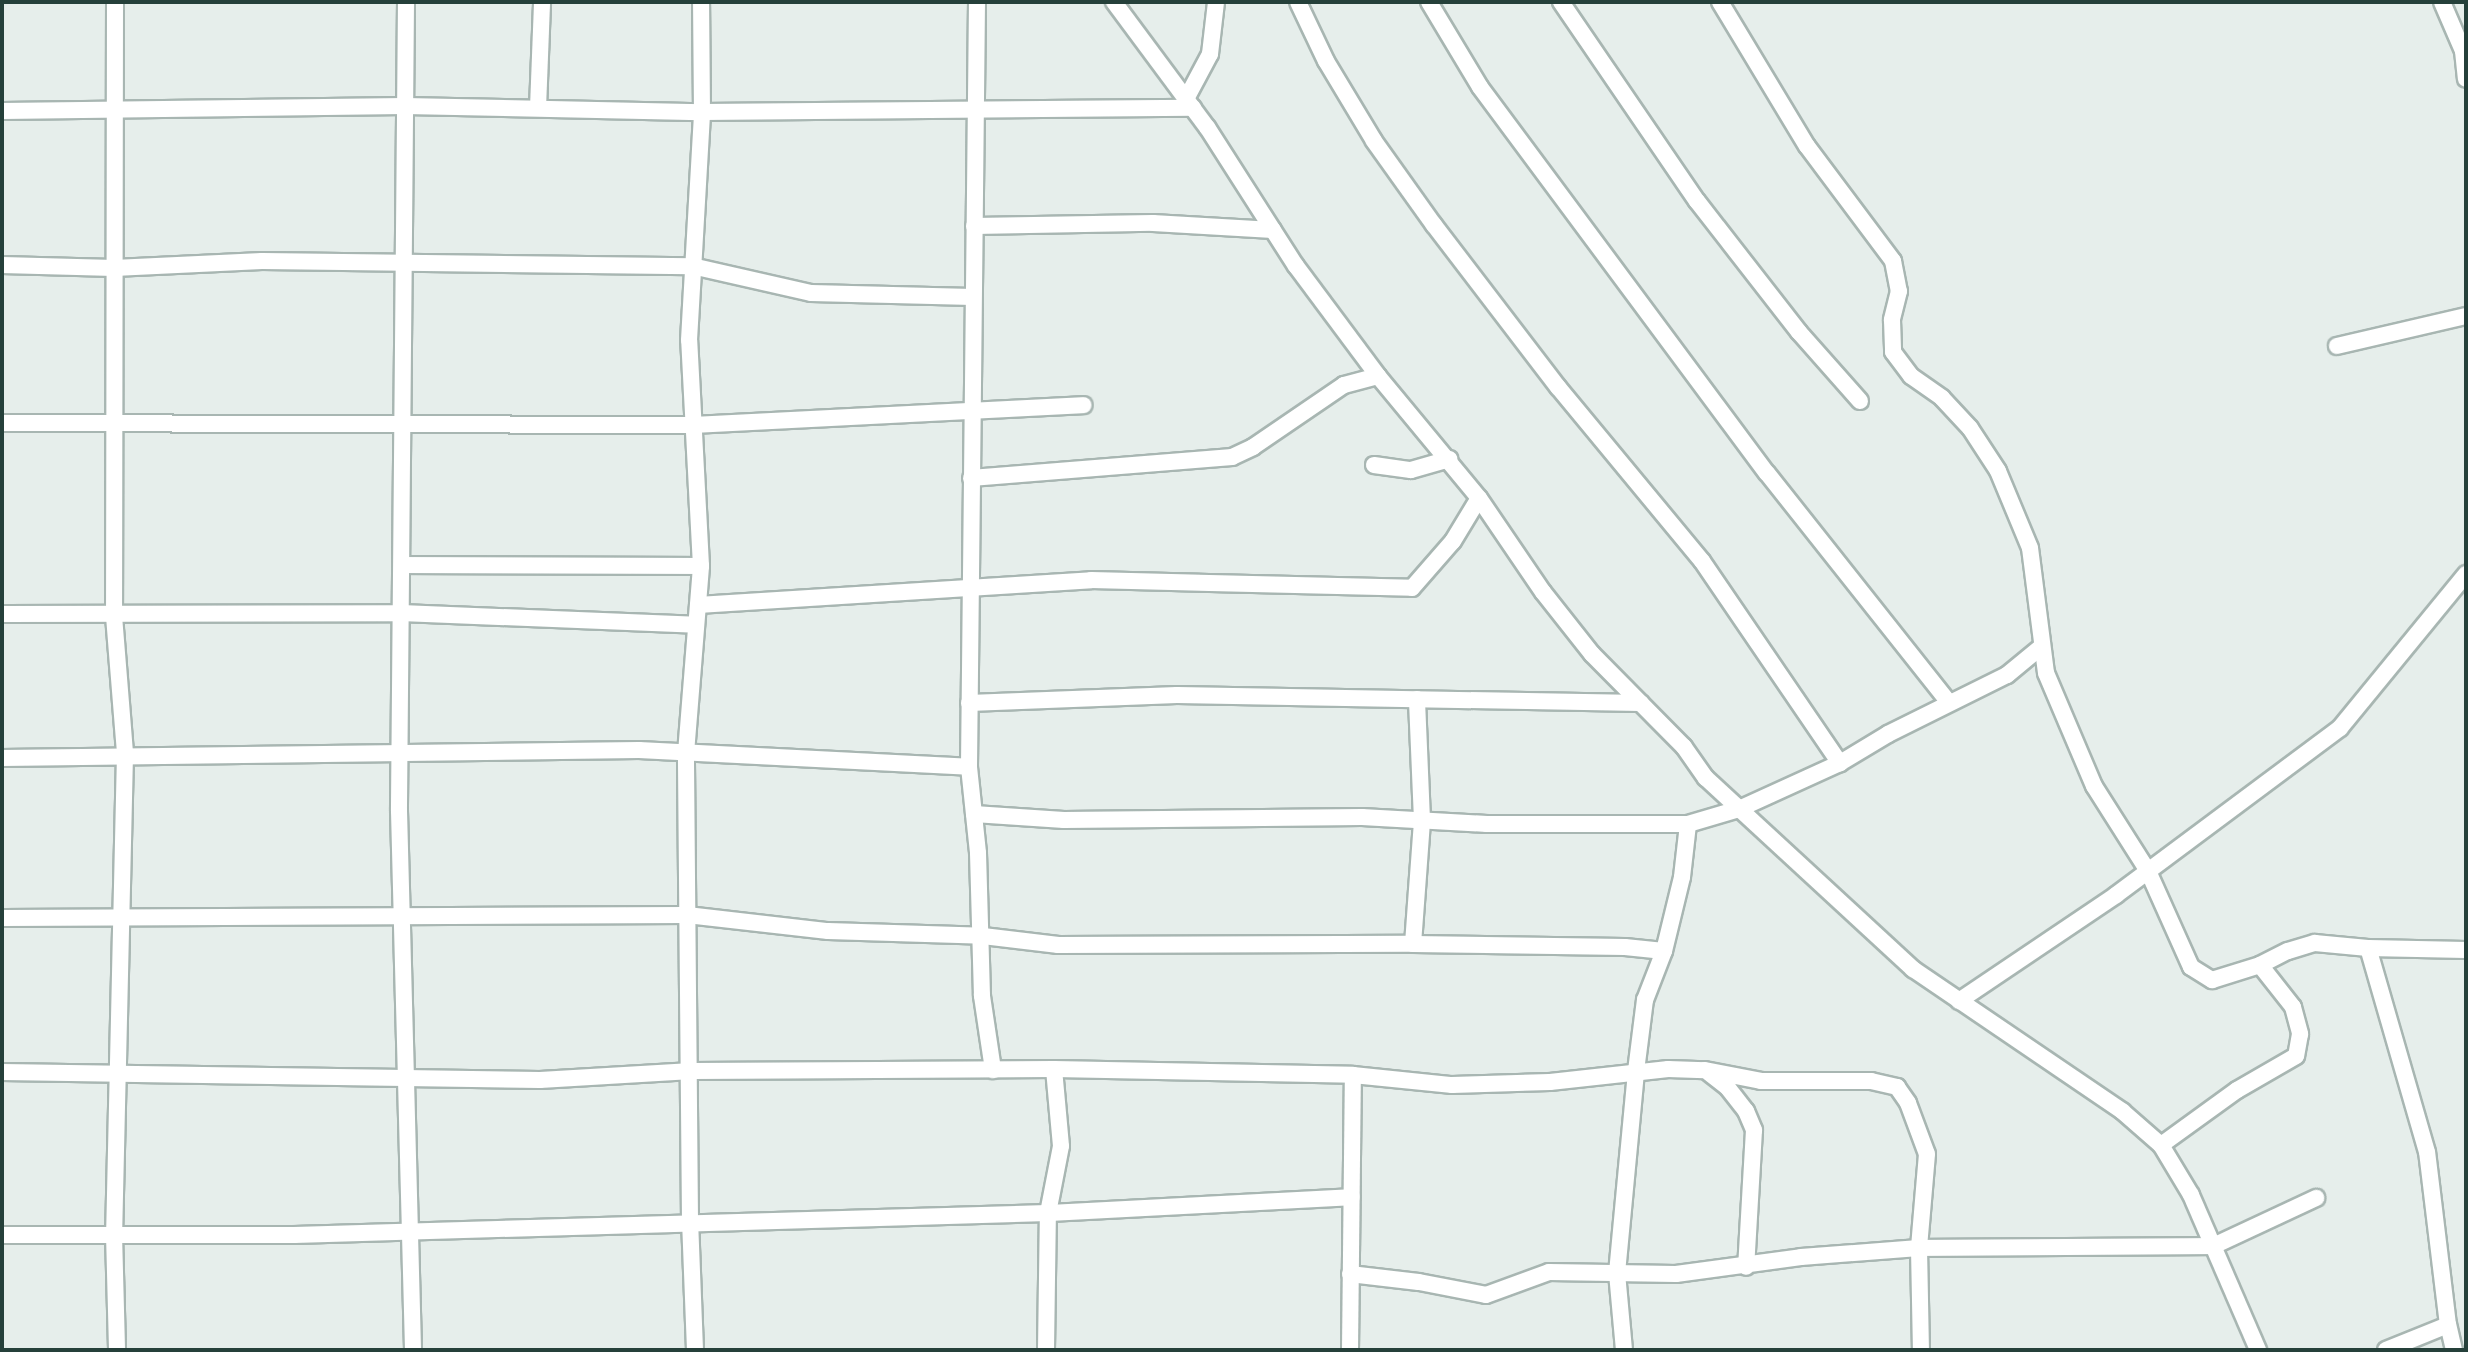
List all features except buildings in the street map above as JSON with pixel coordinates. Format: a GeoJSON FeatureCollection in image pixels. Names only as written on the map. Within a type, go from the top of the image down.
{"type":"FeatureCollection","features":[{"type":"Feature","properties":{"kind":"street"},"geometry":{"type":"LineString","coordinates":[[115,2],[114,616],[125,754],[114,1234],[117,1350]]}},
{"type":"Feature","properties":{"kind":"street"},"geometry":{"type":"LineString","coordinates":[[406,2],[400,753],[404,1077],[413,1350]]}},
{"type":"Feature","properties":{"kind":"street"},"geometry":{"type":"LineString","coordinates":[[538,108],[542,2]]}},
{"type":"Feature","properties":{"kind":"street"},"geometry":{"type":"LineString","coordinates":[[695,1350],[690,1221],[692,1071],[686,753],[701,566],[697,462],[691,425],[692,266],[702,112],[701,2]]}},
{"type":"Feature","properties":{"kind":"street"},"geometry":{"type":"LineString","coordinates":[[977,2],[969,767],[983,936],[982,996],[993,1070]]}},
{"type":"Feature","properties":{"kind":"street"},"geometry":{"type":"LineString","coordinates":[[1114,2],[1190,104],[1273,230],[1378,376],[1449,459],[1543,592],[1592,654],[1739,809],[1913,969],[2122,1111],[2161,1145],[2191,1195],[2258,1350]]}},
{"type":"Feature","properties":{"kind":"street"},"geometry":{"type":"LineString","coordinates":[[1190,104],[1210,54],[1216,2]]}},
{"type":"Feature","properties":{"kind":"street"},"geometry":{"type":"LineString","coordinates":[[1298,2],[1326,61],[1366,127],[1434,225],[1558,387],[1702,561],[1840,763]]}},
{"type":"Feature","properties":{"kind":"street"},"geometry":{"type":"LineString","coordinates":[[1429,2],[1499,112],[1767,473],[1949,703]]}},
{"type":"Feature","properties":{"kind":"street"},"geometry":{"type":"LineString","coordinates":[[1561,2],[1697,201],[1799,332],[1860,401]]}},
{"type":"Feature","properties":{"kind":"street"},"geometry":{"type":"LineString","coordinates":[[1720,2],[1807,146],[1893,261],[1899,291],[1892,320],[1893,352],[1911,376],[1942,398],[1970,428],[1998,471],[2030,548],[2046,673],[2094,786],[2148,871],[2191,967],[2212,980],[2315,943],[2368,948],[2466,950]]}},
{"type":"Feature","properties":{"kind":"street"},"geometry":{"type":"LineString","coordinates":[[2442,2],[2463,51],[2466,79]]}},
{"type":"Feature","properties":{"kind":"street"},"geometry":{"type":"LineString","coordinates":[[2,111],[114,107],[405,106],[702,112],[974,110],[1190,104]]}},
{"type":"Feature","properties":{"kind":"street"},"geometry":{"type":"LineString","coordinates":[[974,226],[1153,223],[1273,230]]}},
{"type":"Feature","properties":{"kind":"street"},"geometry":{"type":"LineString","coordinates":[[2,265],[114,268],[262,261],[692,266],[811,293],[973,297]]}},
{"type":"Feature","properties":{"kind":"street"},"geometry":{"type":"LineString","coordinates":[[2337,346],[2466,316]]}},
{"type":"Feature","properties":{"kind":"street"},"geometry":{"type":"LineString","coordinates":[[971,478],[1232,457],[1253,447],[1344,385],[1378,376]]}},
{"type":"Feature","properties":{"kind":"street"},"geometry":{"type":"LineString","coordinates":[[2,423],[403,421],[691,425],[972,408],[1083,405]]}},
{"type":"Feature","properties":{"kind":"street"},"geometry":{"type":"LineString","coordinates":[[1374,465],[1411,470],[1449,459]]}},
{"type":"Feature","properties":{"kind":"street"},"geometry":{"type":"LineString","coordinates":[[698,605],[1091,580],[1412,588],[1453,541],[1479,498]]}},
{"type":"Feature","properties":{"kind":"street"},"geometry":{"type":"LineString","coordinates":[[402,565],[701,566]]}},
{"type":"Feature","properties":{"kind":"street"},"geometry":{"type":"LineString","coordinates":[[1959,1001],[2148,871],[2340,728],[2466,574]]}},
{"type":"Feature","properties":{"kind":"street"},"geometry":{"type":"LineString","coordinates":[[2,614],[401,613],[696,625]]}},
{"type":"Feature","properties":{"kind":"street"},"geometry":{"type":"LineString","coordinates":[[974,814],[1064,820],[1362,817],[1487,824],[1688,824],[1739,809],[1840,763],[2007,675],[2042,646]]}},
{"type":"Feature","properties":{"kind":"street"},"geometry":{"type":"LineString","coordinates":[[969,703],[1177,695],[1641,703]]}},
{"type":"Feature","properties":{"kind":"street"},"geometry":{"type":"LineString","coordinates":[[1413,944],[1422,820],[1417,699]]}},
{"type":"Feature","properties":{"kind":"street"},"geometry":{"type":"LineString","coordinates":[[2,758],[125,754],[639,750],[969,767]]}},
{"type":"Feature","properties":{"kind":"street"},"geometry":{"type":"LineString","coordinates":[[1624,1350],[1617,1273],[1636,1071],[1645,1000],[1664,951],[1682,877],[1688,824]]}},
{"type":"Feature","properties":{"kind":"street"},"geometry":{"type":"LineString","coordinates":[[2,918],[687,915],[828,931],[983,936],[1058,945],[1413,944],[1625,947],[1664,951]]}},
{"type":"Feature","properties":{"kind":"street"},"geometry":{"type":"LineString","coordinates":[[2368,948],[2427,1152],[2448,1325],[2454,1350]]}},
{"type":"Feature","properties":{"kind":"street"},"geometry":{"type":"LineString","coordinates":[[2161,1145],[2237,1090],[2296,1056],[2300,1034],[2293,1007],[2260,965]]}},
{"type":"Feature","properties":{"kind":"street"},"geometry":{"type":"LineString","coordinates":[[2,1072],[540,1080],[692,1071],[1054,1069],[1353,1075],[1452,1085],[1550,1082],[1636,1071],[1705,1070],[1761,1081],[1871,1081],[1897,1087],[1908,1103],[1927,1154],[1919,1248],[1921,1350]]}},
{"type":"Feature","properties":{"kind":"street"},"geometry":{"type":"LineString","coordinates":[[1046,1350],[1048,1213],[1061,1146],[1054,1069]]}},
{"type":"Feature","properties":{"kind":"street"},"geometry":{"type":"LineString","coordinates":[[1705,1070],[1728,1088],[1746,1111],[1754,1130],[1746,1267]]}},
{"type":"Feature","properties":{"kind":"street"},"geometry":{"type":"LineString","coordinates":[[1350,1350],[1353,1075]]}},
{"type":"Feature","properties":{"kind":"street"},"geometry":{"type":"LineString","coordinates":[[2,1235],[294,1235],[690,1221],[1048,1213],[1352,1197]]}},
{"type":"Feature","properties":{"kind":"street"},"geometry":{"type":"LineString","coordinates":[[1350,1274],[1419,1282],[1486,1295],[1549,1272],[1676,1274],[1746,1267],[1801,1257],[1919,1248],[2213,1246],[2316,1198]]}},
{"type":"Feature","properties":{"kind":"street"},"geometry":{"type":"LineString","coordinates":[[2386,1350],[2448,1325]]}}]}
